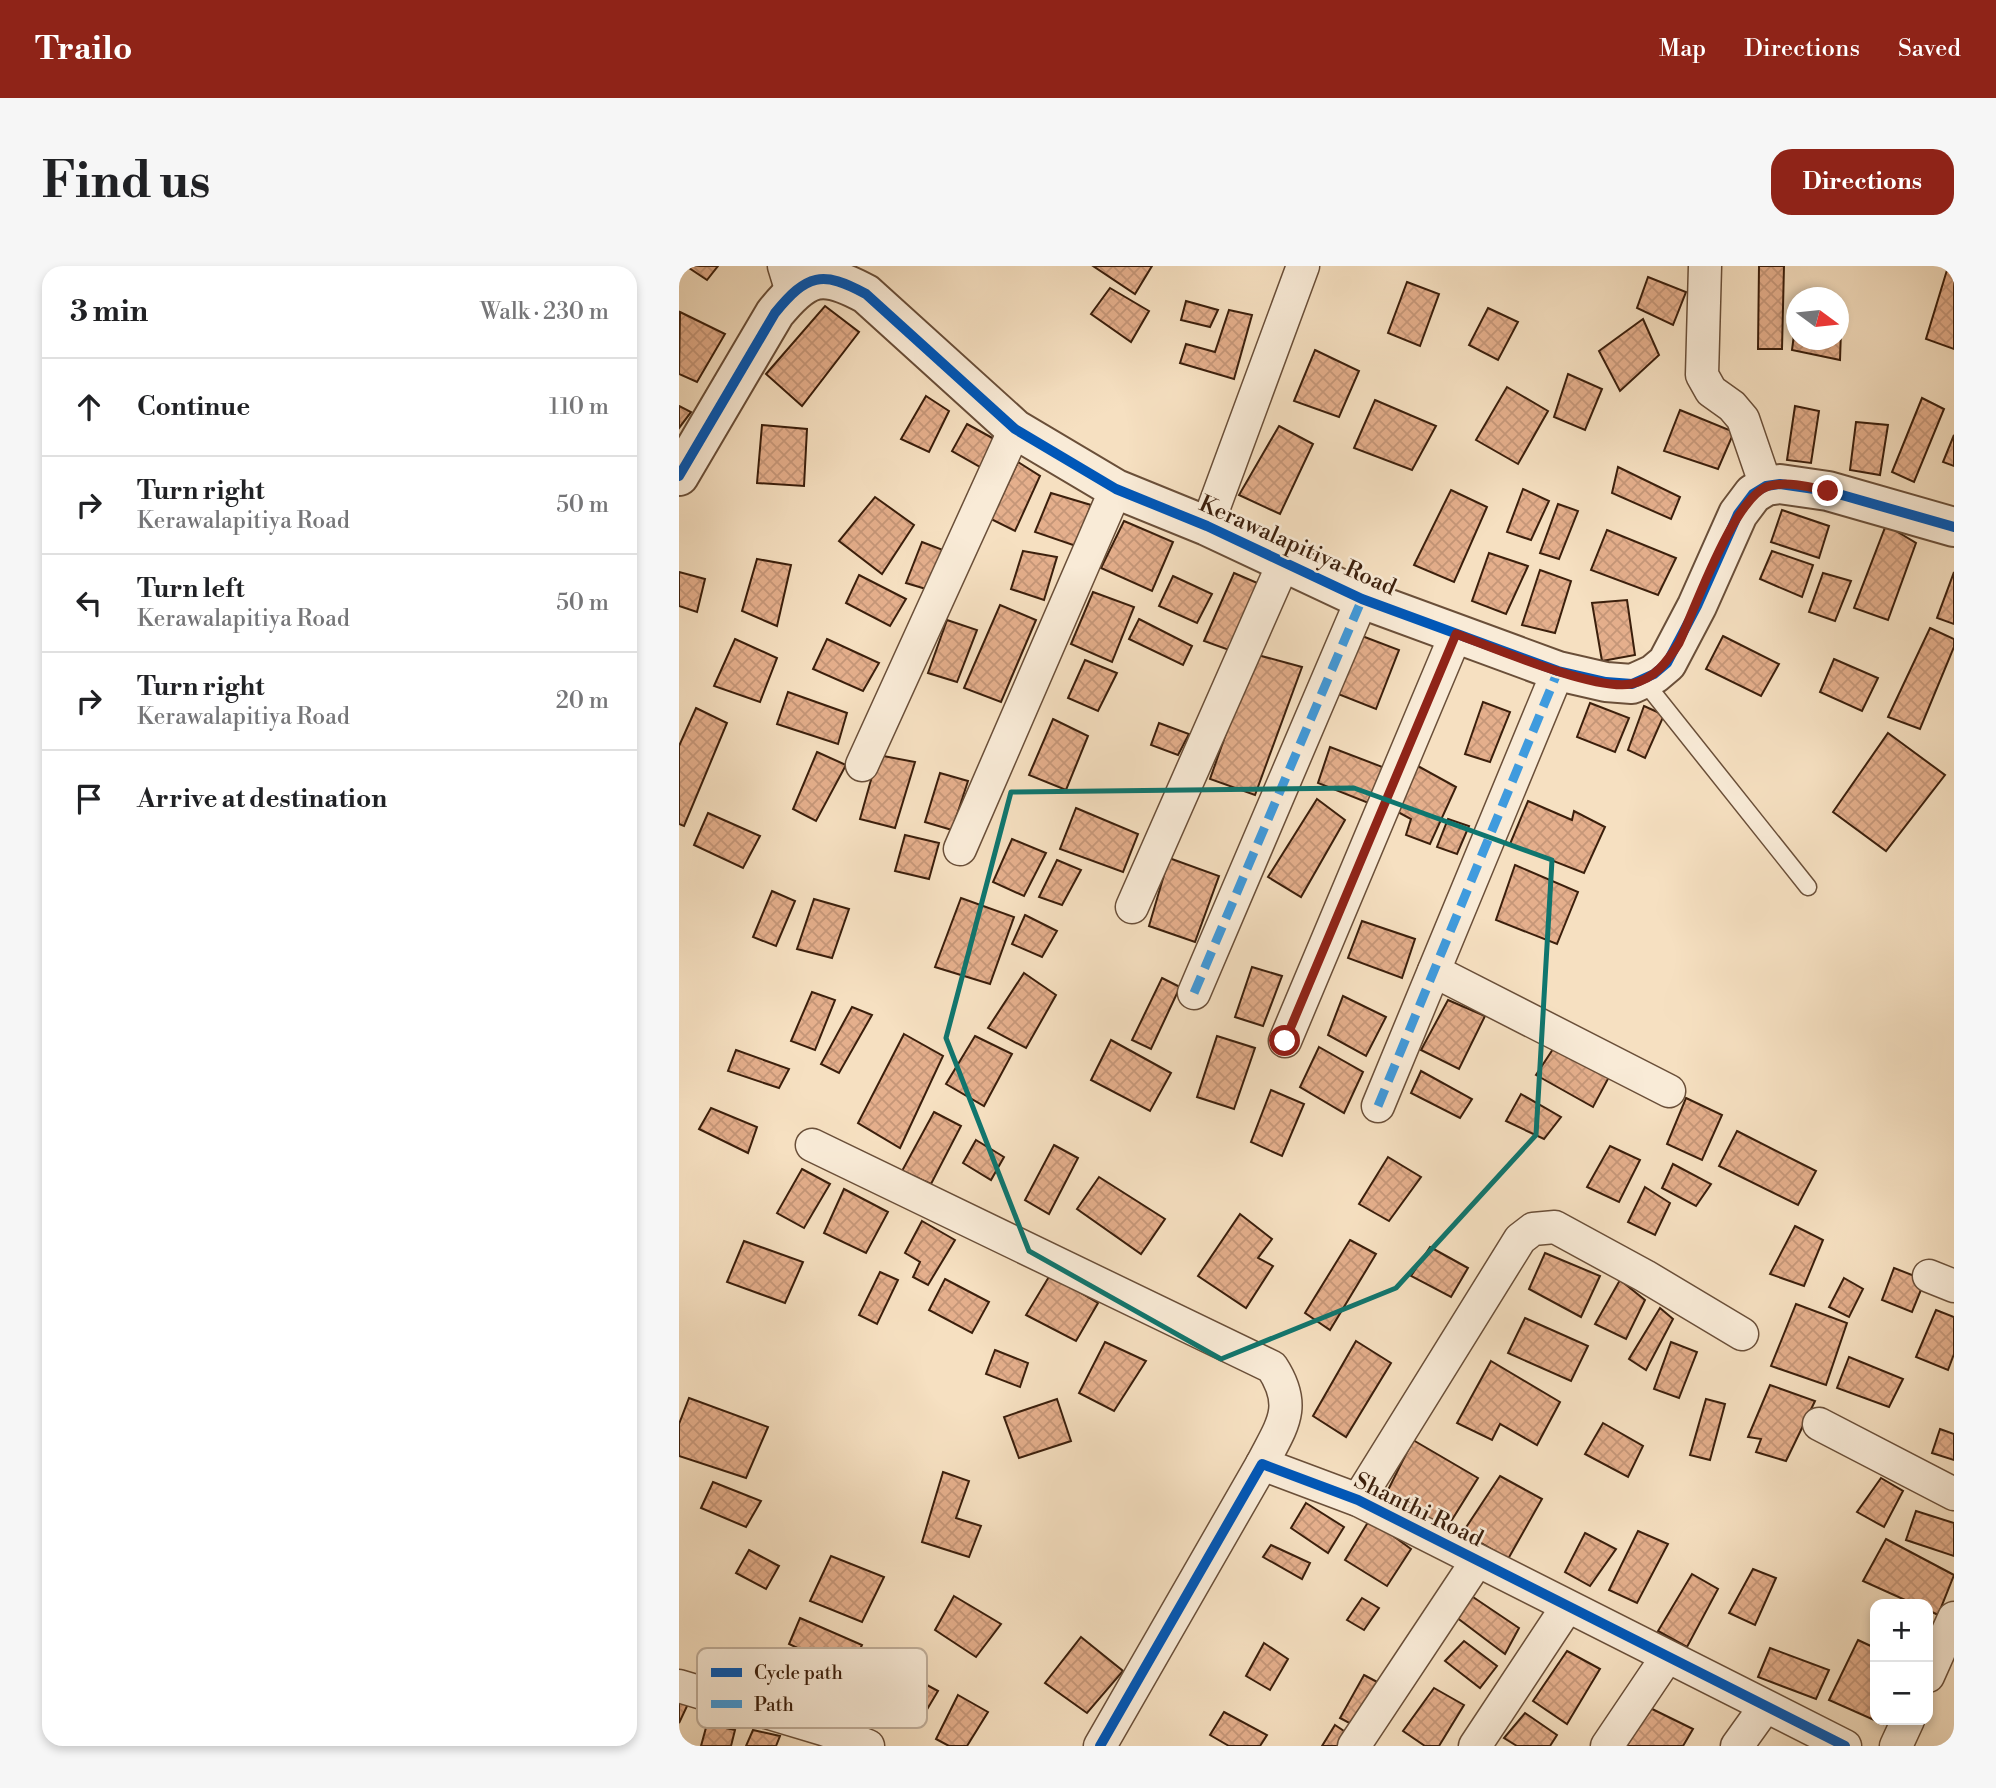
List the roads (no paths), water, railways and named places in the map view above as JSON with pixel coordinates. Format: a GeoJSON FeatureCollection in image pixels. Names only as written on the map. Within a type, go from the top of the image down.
{"type":"FeatureCollection","features":[{"type":"Feature","properties":{"kind":"street"},"geometry":{"type":"LineString","coordinates":[[1207,526],[1303,266]]}},
{"type":"Feature","properties":{"kind":"street"},"geometry":{"type":"LineString","coordinates":[[1705,266],[1702,375],[1711,391],[1743,418],[1766,486]]}},
{"type":"Feature","properties":{"kind":"street","name":"Kerawalapitiya Road"},"geometry":{"type":"LineString","coordinates":[[679,476],[775,313],[788,279],[839,279],[866,294],[1015,429],[1116,489],[1207,526],[1362,599],[1558,671],[1620,684],[1643,680]]}},
{"type":"Feature","properties":{"kind":"street"},"geometry":{"type":"LineString","coordinates":[[862,765],[1015,429]]}},
{"type":"Feature","properties":{"kind":"street"},"geometry":{"type":"LineString","coordinates":[[1643,680],[1667,663],[1691,618],[1738,514],[1753,494],[1766,486],[1780,484],[1828,491],[1954,527]]}},
{"type":"Feature","properties":{"kind":"street"},"geometry":{"type":"LineString","coordinates":[[960,849],[1116,489]]}},
{"type":"Feature","properties":{"kind":"street"},"geometry":{"type":"LineString","coordinates":[[1132,907],[1284,562]]}},
{"type":"Feature","properties":{"kind":"street"},"geometry":{"type":"LineString","coordinates":[[1194,993],[1362,599]]}},
{"type":"Feature","properties":{"kind":"street"},"geometry":{"type":"LineString","coordinates":[[1285,1041],[1456,634]]}},
{"type":"Feature","properties":{"kind":"street"},"geometry":{"type":"LineString","coordinates":[[1378,1106],[1558,671]]}},
{"type":"Feature","properties":{"kind":"street"},"geometry":{"type":"LineString","coordinates":[[1434,971],[1669,1091]]}},
{"type":"Feature","properties":{"kind":"street"},"geometry":{"type":"LineString","coordinates":[[812,1145],[1272,1367],[1284,1384],[1288,1404],[1262,1464],[1100,1746]]}},
{"type":"Feature","properties":{"kind":"street"},"geometry":{"type":"LineString","coordinates":[[1358,1500],[1520,1239],[1533,1229],[1555,1227],[1645,1276],[1742,1334]]}},
{"type":"Feature","properties":{"kind":"street"},"geometry":{"type":"LineString","coordinates":[[1819,1424],[1954,1494]]}},
{"type":"Feature","properties":{"kind":"street","name":"Shanthi Road"},"geometry":{"type":"LineString","coordinates":[[1262,1464],[1358,1500],[1845,1746]]}},
{"type":"Feature","properties":{"kind":"street"},"geometry":{"type":"LineString","coordinates":[[1354,1746],[1477,1561]]}},
{"type":"Feature","properties":{"kind":"street"},"geometry":{"type":"LineString","coordinates":[[1475,1746],[1567,1607]]}},
{"type":"Feature","properties":{"kind":"street"},"geometry":{"type":"LineString","coordinates":[[1933,1665],[1954,1618]]}},
{"type":"Feature","properties":{"kind":"street"},"geometry":{"type":"LineString","coordinates":[[1607,1746],[1667,1657]]}},
{"type":"Feature","properties":{"kind":"street"},"geometry":{"type":"LineString","coordinates":[[679,1686],[697,1691]]}},
{"type":"Feature","properties":{"kind":"street"},"geometry":{"type":"LineString","coordinates":[[1737,1746],[1765,1707]]}},
{"type":"Feature","properties":{"kind":"street"},"geometry":{"type":"LineString","coordinates":[[1896,1746],[1906,1725]]}},
{"type":"Feature","properties":{"kind":"street"},"geometry":{"type":"LineString","coordinates":[[819,1728],[868,1746]]}},
{"type":"Feature","properties":{"kind":"lane"},"geometry":{"type":"LineString","coordinates":[[1643,680],[1808,887]]}}]}
